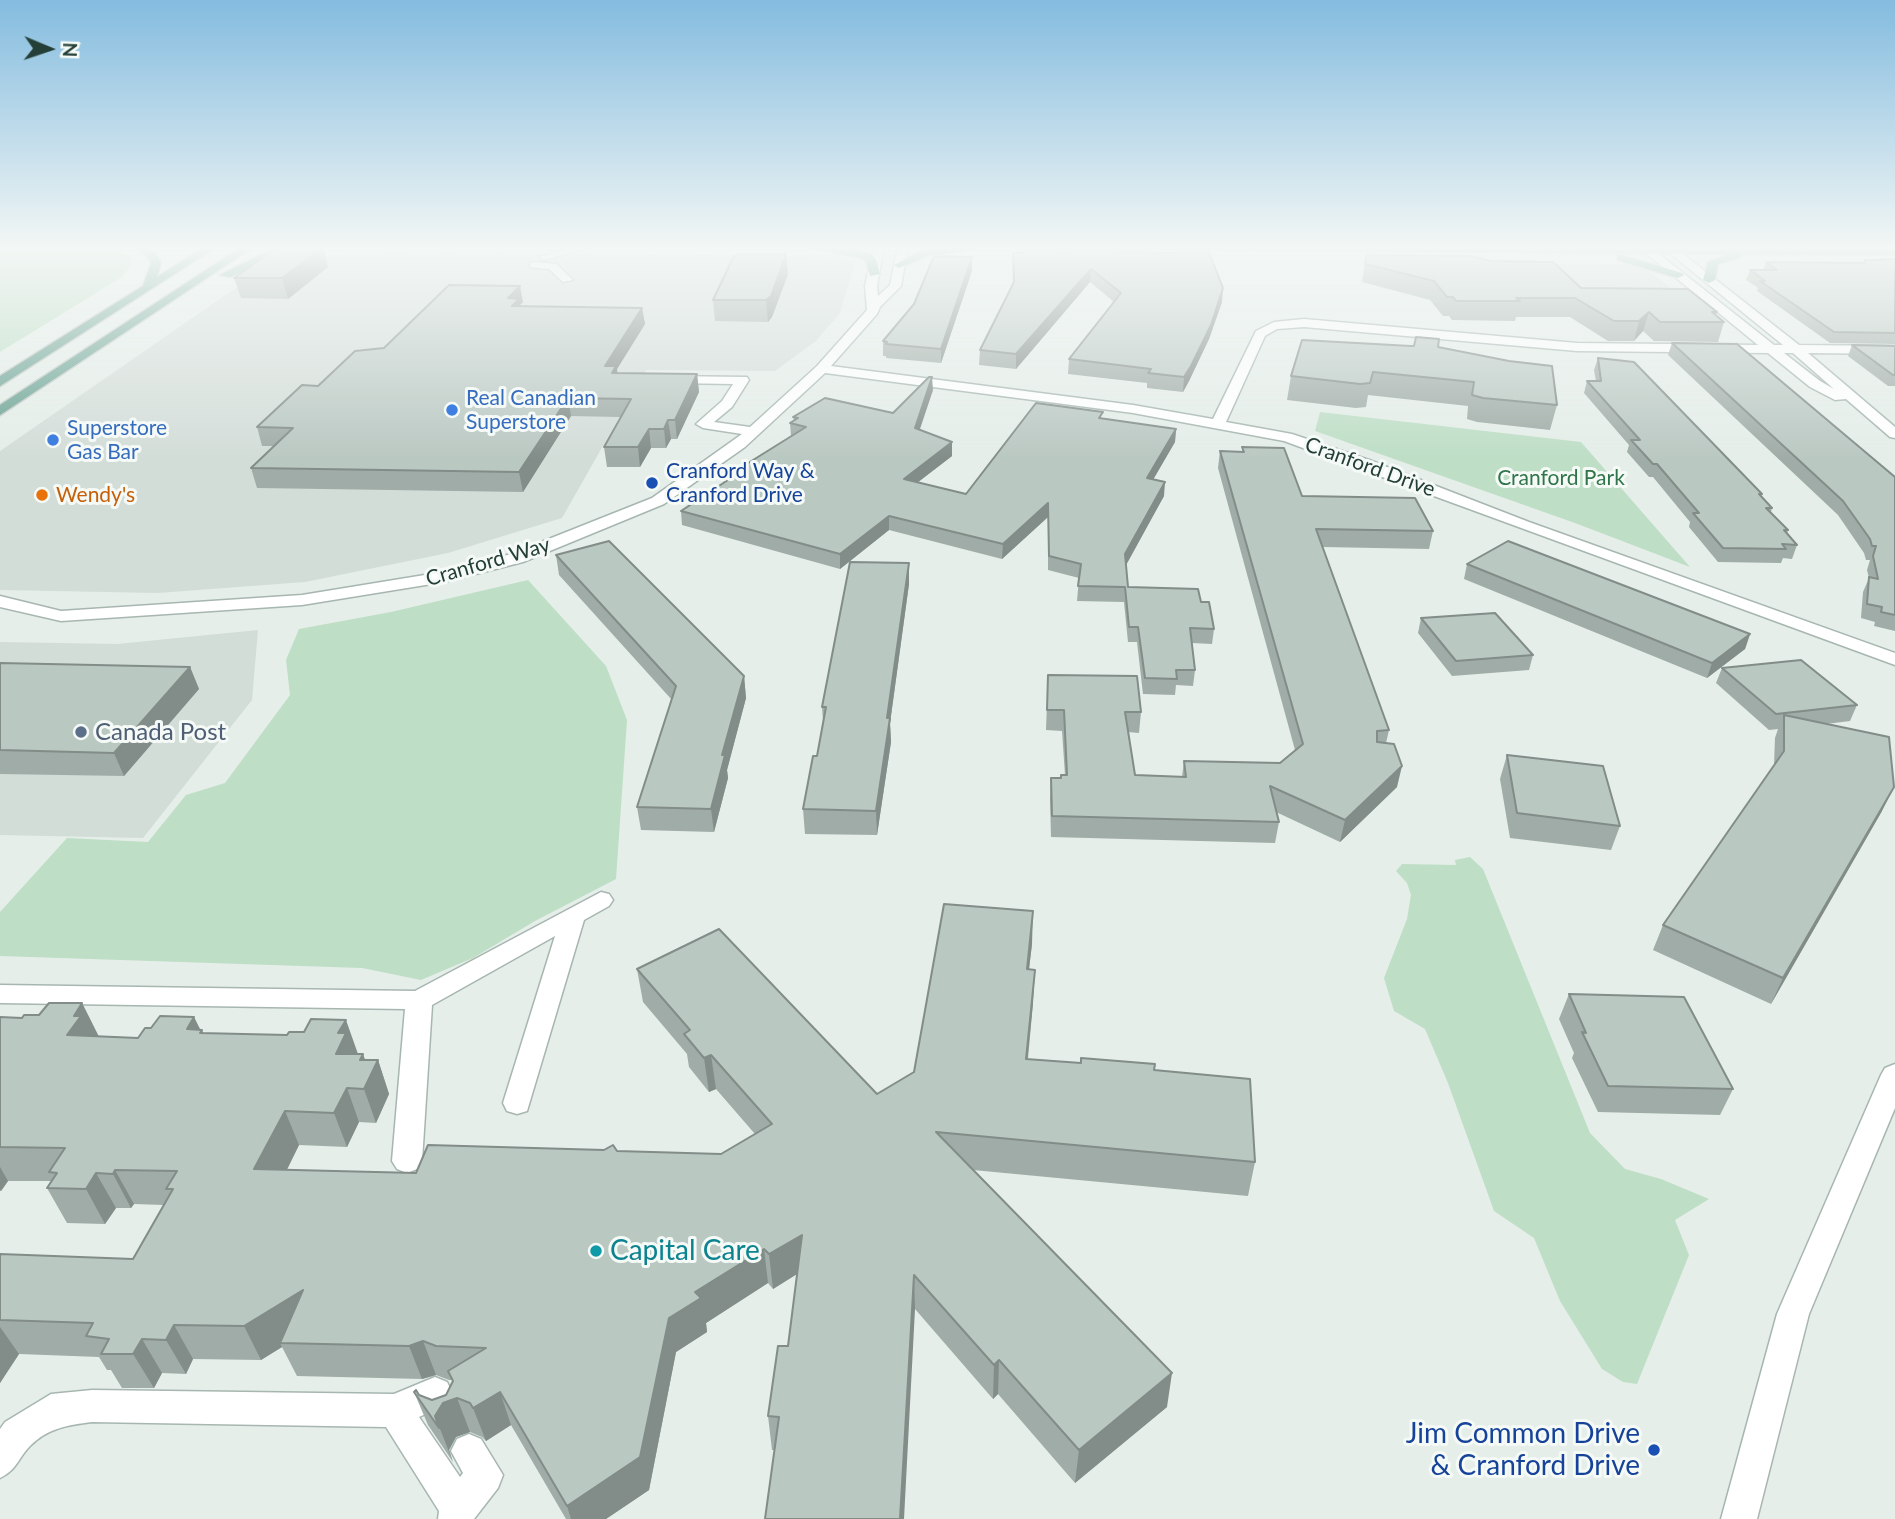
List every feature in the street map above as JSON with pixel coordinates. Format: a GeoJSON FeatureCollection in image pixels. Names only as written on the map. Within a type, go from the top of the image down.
{"type":"FeatureCollection","features":[{"type":"Feature","properties":{"kind":"main road"},"geometry":{"type":"LineString","coordinates":[[0,382],[101,317]]}},
{"type":"Feature","properties":{"kind":"main road"},"geometry":{"type":"LineString","coordinates":[[0,411],[143,317]]}},
{"type":"Feature","properties":{"kind":"street","name":"Cranford Way"},"geometry":{"type":"LineString","coordinates":[[0,601],[19,608],[61,616],[302,600],[443,577],[527,554],[658,501],[754,432],[821,369],[868,317]]}},
{"type":"Feature","properties":{"kind":"street"},"geometry":{"type":"LineString","coordinates":[[1730,317],[1815,384],[1865,411]]}},
{"type":"Feature","properties":{"kind":"street"},"geometry":{"type":"LineString","coordinates":[[1756,317],[1895,434]]}},
{"type":"Feature","properties":{"kind":"street"},"geometry":{"type":"LineString","coordinates":[[1218,424],[1259,334],[1274,326],[1304,323],[1577,347],[1895,350]]}},
{"type":"Feature","properties":{"kind":"street","name":"Cranford Drive"},"geometry":{"type":"LineString","coordinates":[[821,369],[1133,409],[1287,437],[1895,659]]}},
{"type":"Feature","properties":{"kind":"street"},"geometry":{"type":"LineString","coordinates":[[654,379],[743,380],[727,404],[703,424],[754,432]]}},
{"type":"Feature","properties":{"kind":"street","name":"Cranford Way"},"geometry":{"type":"LineString","coordinates":[[0,612],[19,608]]}},
{"type":"Feature","properties":{"kind":"street"},"geometry":{"type":"LineString","coordinates":[[0,995],[419,1000],[601,900]]}},
{"type":"Feature","properties":{"kind":"street"},"geometry":{"type":"LineString","coordinates":[[517,1103],[573,917]]}},
{"type":"Feature","properties":{"kind":"street"},"geometry":{"type":"LineString","coordinates":[[407,1161],[419,1000]]}},
{"type":"Feature","properties":{"kind":"street"},"geometry":{"type":"LineString","coordinates":[[1739,1519],[1793,1314],[1895,1075]]}},
{"type":"Feature","properties":{"kind":"street"},"geometry":{"type":"LineString","coordinates":[[0,1460],[18,1434],[51,1410],[92,1406],[395,1411],[435,1393],[446,1414]]}},
{"type":"Feature","properties":{"kind":"street"},"geometry":{"type":"LineString","coordinates":[[395,1411],[457,1513],[485,1475],[469,1451]]}},
{"type":"Feature","properties":{"kind":"shaded area"},"geometry":{"type":"Polygon","coordinates":[[[194,317],[837,317],[816,341],[775,371],[646,370],[562,518],[448,553],[305,582],[158,593],[0,590],[0,451],[194,317]]]}},
{"type":"Feature","properties":{"kind":"shaded area"},"geometry":{"type":"Polygon","coordinates":[[[258,630],[252,700],[143,838],[0,835],[0,642],[117,644],[258,630]]]}},
{"type":"Feature","properties":{"kind":"green space"},"geometry":{"type":"Polygon","coordinates":[[[0,317],[57,317],[0,352],[0,317]]]}},
{"type":"Feature","properties":{"kind":"green space","name":"Cranford Park"},"geometry":{"type":"Polygon","coordinates":[[[1320,412],[1581,442],[1690,567],[1575,523],[1315,431],[1320,412]]]}},
{"type":"Feature","properties":{"kind":"green space"},"geometry":{"type":"Polygon","coordinates":[[[528,580],[606,666],[627,720],[616,879],[535,921],[473,958],[421,980],[362,968],[0,956],[0,912],[67,838],[148,842],[186,795],[225,783],[290,695],[286,660],[299,629],[391,612],[528,580]]]}},
{"type":"Feature","properties":{"kind":"green space"},"geometry":{"type":"Polygon","coordinates":[[[1470,857],[1483,869],[1590,1133],[1625,1169],[1661,1179],[1709,1199],[1675,1220],[1689,1255],[1637,1384],[1623,1382],[1602,1369],[1560,1301],[1534,1238],[1494,1211],[1448,1083],[1425,1029],[1394,1011],[1384,978],[1407,919],[1411,895],[1407,883],[1396,871],[1402,864],[1456,865],[1455,860],[1470,857]]]}},
{"type":"Feature","properties":{"kind":"building","name":"Real Canadian Superstore"},"geometry":{"type":"Polygon","coordinates":[[[416,317],[636,317],[605,366],[616,366],[612,373],[697,374],[675,420],[668,420],[664,429],[649,429],[638,447],[604,447],[631,399],[568,398],[519,472],[251,468],[293,428],[257,427],[302,385],[318,386],[355,351],[384,348],[416,317]]]}},
{"type":"Feature","properties":{"kind":"building"},"geometry":{"type":"Polygon","coordinates":[[[903,317],[952,317],[941,349],[886,344],[887,342],[883,341],[903,317]]]}},
{"type":"Feature","properties":{"kind":"building"},"geometry":{"type":"Polygon","coordinates":[[[997,317],[1049,317],[1016,354],[980,350],[997,317]]]}},
{"type":"Feature","properties":{"kind":"building"},"geometry":{"type":"Polygon","coordinates":[[[1102,317],[1214,317],[1184,377],[1148,373],[1151,369],[1069,359],[1102,317]]]}},
{"type":"Feature","properties":{"kind":"building"},"geometry":{"type":"Polygon","coordinates":[[[1607,317],[1644,317],[1639,321],[1614,321],[1607,317]]]}},
{"type":"Feature","properties":{"kind":"building"},"geometry":{"type":"Polygon","coordinates":[[[1654,317],[1718,317],[1724,322],[1660,322],[1654,317]]]}},
{"type":"Feature","properties":{"kind":"building"},"geometry":{"type":"Polygon","coordinates":[[[1812,317],[1895,317],[1895,333],[1834,332],[1812,317]]]}},
{"type":"Feature","properties":{"kind":"building"},"geometry":{"type":"Polygon","coordinates":[[[1416,337],[1439,339],[1438,347],[1509,361],[1552,366],[1557,405],[1472,395],[1474,382],[1373,372],[1370,383],[1360,384],[1291,376],[1302,340],[1414,346],[1416,337]]]}},
{"type":"Feature","properties":{"kind":"building"},"geometry":{"type":"Polygon","coordinates":[[[1672,343],[1737,344],[1895,477],[1895,615],[1881,612],[1882,607],[1867,604],[1869,577],[1878,579],[1873,556],[1876,546],[1872,546],[1870,539],[1843,501],[1672,343]]]}},
{"type":"Feature","properties":{"kind":"building"},"geometry":{"type":"Polygon","coordinates":[[[1852,345],[1895,346],[1895,375],[1893,375],[1852,345]]]}},
{"type":"Feature","properties":{"kind":"building"},"geometry":{"type":"Polygon","coordinates":[[[1598,358],[1634,362],[1762,494],[1759,494],[1772,508],[1766,508],[1788,530],[1784,530],[1797,545],[1782,544],[1786,549],[1723,548],[1693,513],[1699,513],[1657,464],[1653,464],[1631,440],[1640,440],[1587,381],[1601,381],[1598,358]]]}},
{"type":"Feature","properties":{"kind":"building"},"geometry":{"type":"Polygon","coordinates":[[[932,377],[915,428],[952,442],[904,479],[966,494],[1036,403],[1103,412],[1099,418],[1176,429],[1147,478],[1165,482],[1125,554],[1128,587],[1198,589],[1201,602],[1209,602],[1214,629],[1190,628],[1195,670],[1176,670],[1177,679],[1145,678],[1138,627],[1129,627],[1125,587],[1078,586],[1081,564],[1049,556],[1048,503],[1003,544],[889,516],[840,554],[681,511],[734,476],[729,475],[806,427],[790,423],[798,418],[793,417],[825,398],[893,413],[932,377]]]}},
{"type":"Feature","properties":{"kind":"building"},"geometry":{"type":"Polygon","coordinates":[[[1242,447],[1284,448],[1302,496],[1415,498],[1433,531],[1316,529],[1389,730],[1377,731],[1377,742],[1394,744],[1402,766],[1345,820],[1270,786],[1279,822],[1052,816],[1051,778],[1067,775],[1064,710],[1047,710],[1048,675],[1137,676],[1141,712],[1125,712],[1135,775],[1186,777],[1184,761],[1280,763],[1303,744],[1220,451],[1244,452],[1242,447]]]}},
{"type":"Feature","properties":{"kind":"building"},"geometry":{"type":"Polygon","coordinates":[[[609,541],[744,676],[722,755],[725,755],[711,809],[637,807],[676,686],[556,555],[609,541]]]}},
{"type":"Feature","properties":{"kind":"building"},"geometry":{"type":"Polygon","coordinates":[[[1508,541],[1750,634],[1712,663],[1467,564],[1508,541]]]}},
{"type":"Feature","properties":{"kind":"building"},"geometry":{"type":"Polygon","coordinates":[[[850,562],[909,563],[876,811],[803,809],[813,756],[817,756],[826,707],[822,707],[850,562]]]}},
{"type":"Feature","properties":{"kind":"building"},"geometry":{"type":"Polygon","coordinates":[[[1495,613],[1533,655],[1456,661],[1421,618],[1495,613]]]}},
{"type":"Feature","properties":{"kind":"building"},"geometry":{"type":"Polygon","coordinates":[[[1801,660],[1857,705],[1776,714],[1722,668],[1801,660]]]}},
{"type":"Feature","properties":{"kind":"building","name":"Canada Post"},"geometry":{"type":"Polygon","coordinates":[[[0,663],[190,667],[114,753],[0,750],[0,663]]]}},
{"type":"Feature","properties":{"kind":"building"},"geometry":{"type":"Polygon","coordinates":[[[1784,715],[1889,737],[1894,787],[1783,978],[1663,925],[1784,751],[1784,715]]]}},
{"type":"Feature","properties":{"kind":"building"},"geometry":{"type":"Polygon","coordinates":[[[1507,755],[1603,766],[1620,826],[1517,813],[1507,755]]]}},
{"type":"Feature","properties":{"kind":"building","name":"Capital Care"},"geometry":{"type":"Polygon","coordinates":[[[944,904],[1033,911],[1027,969],[1035,970],[1026,1059],[1081,1063],[1081,1058],[1155,1064],[1154,1070],[1250,1079],[1255,1162],[936,1132],[1172,1373],[1079,1450],[999,1360],[994,1365],[914,1275],[900,1519],[765,1519],[779,1417],[768,1416],[778,1346],[788,1346],[802,1235],[769,1254],[764,1249],[695,1292],[701,1298],[669,1318],[640,1457],[567,1506],[500,1392],[473,1408],[470,1403],[457,1398],[443,1403],[435,1416],[439,1428],[414,1392],[416,1390],[419,1395],[432,1400],[446,1395],[453,1381],[448,1371],[486,1348],[436,1346],[423,1341],[409,1346],[280,1343],[303,1290],[244,1326],[174,1325],[166,1340],[142,1339],[133,1354],[101,1354],[109,1339],[86,1336],[93,1323],[0,1320],[0,1254],[133,1259],[173,1189],[166,1189],[177,1171],[115,1170],[113,1174],[96,1173],[86,1189],[47,1188],[57,1173],[49,1172],[65,1148],[0,1147],[0,1017],[22,1018],[24,1015],[39,1015],[49,1003],[82,1003],[74,1016],[81,1016],[67,1035],[138,1038],[145,1028],[151,1028],[160,1016],[194,1017],[187,1029],[202,1030],[200,1033],[287,1035],[289,1032],[304,1032],[311,1019],[346,1020],[338,1033],[346,1033],[336,1054],[363,1054],[360,1060],[378,1060],[364,1089],[347,1088],[334,1113],[285,1111],[254,1169],[416,1173],[428,1145],[604,1150],[613,1145],[617,1151],[721,1154],[772,1124],[711,1055],[704,1058],[684,1034],[690,1030],[637,969],[719,929],[877,1094],[914,1072],[944,904]]]}},
{"type":"Feature","properties":{"kind":"building"},"geometry":{"type":"Polygon","coordinates":[[[1569,994],[1684,997],[1733,1089],[1608,1086],[1582,1032],[1586,1033],[1569,994]]]}},
{"type":"Feature","properties":{"kind":"place","name":"Real Canadian Superstore"},"geometry":{"type":"Point","coordinates":[452,410]}},
{"type":"Feature","properties":{"kind":"place","name":"Superstore Gas Bar"},"geometry":{"type":"Point","coordinates":[53,440]}},
{"type":"Feature","properties":{"kind":"place","name":"Cranford Way & Cranford Drive"},"geometry":{"type":"Point","coordinates":[652,483]}},
{"type":"Feature","properties":{"kind":"place","name":"Wendy's"},"geometry":{"type":"Point","coordinates":[42,495]}},
{"type":"Feature","properties":{"kind":"place","name":"Canada Post"},"geometry":{"type":"Point","coordinates":[81,732]}},
{"type":"Feature","properties":{"kind":"place","name":"Capital Care"},"geometry":{"type":"Point","coordinates":[596,1251]}},
{"type":"Feature","properties":{"kind":"place","name":"Jim Common Drive & Cranford Drive"},"geometry":{"type":"Point","coordinates":[1654,1450]}}]}
